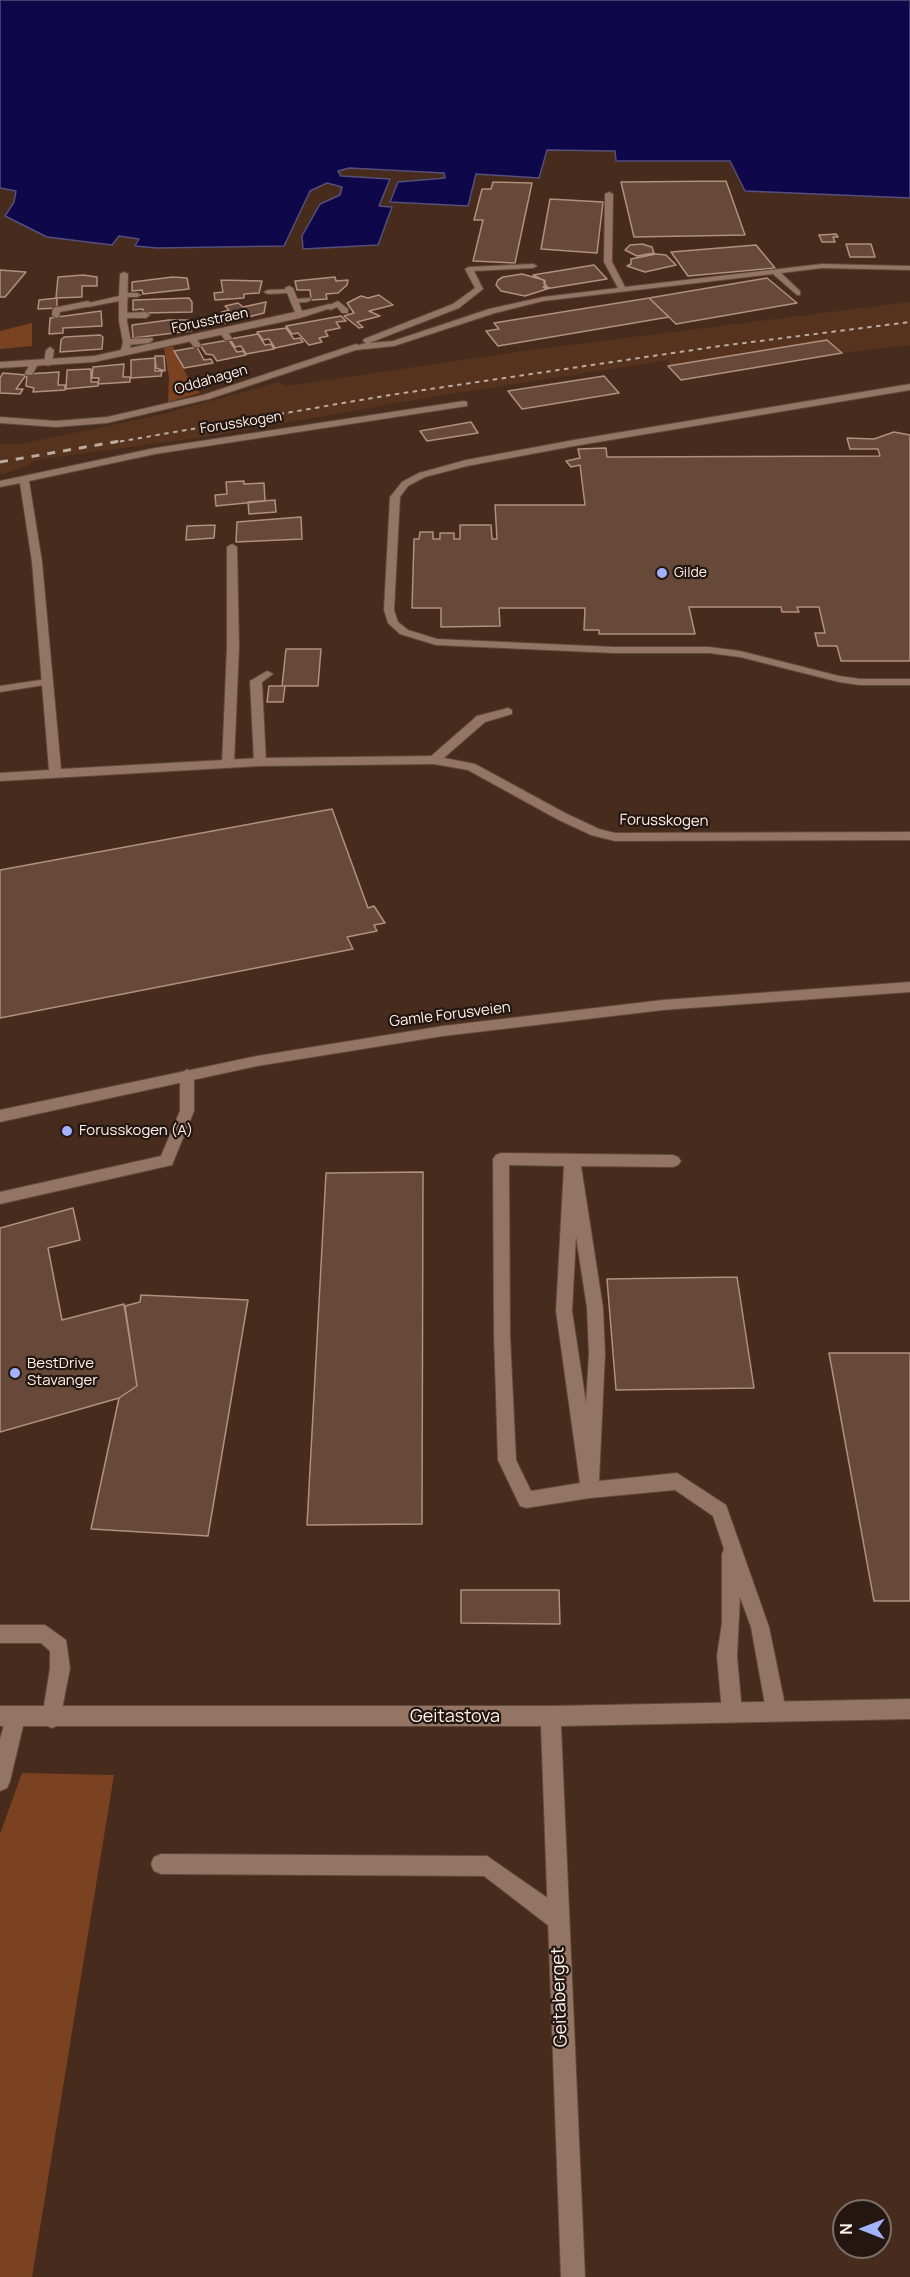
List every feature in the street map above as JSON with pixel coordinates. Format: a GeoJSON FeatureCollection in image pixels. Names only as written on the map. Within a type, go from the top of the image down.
{"type":"FeatureCollection","features":[{"type":"Feature","properties":{"kind":"street"},"geometry":{"type":"LineString","coordinates":[[609,194],[608,262],[622,288]]}},
{"type":"Feature","properties":{"kind":"street"},"geometry":{"type":"LineString","coordinates":[[822,266],[840,259],[857,260]]}},
{"type":"Feature","properties":{"kind":"street"},"geometry":{"type":"LineString","coordinates":[[356,347],[456,306],[478,289],[469,269],[533,266]]}},
{"type":"Feature","properties":{"kind":"street"},"geometry":{"type":"LineString","coordinates":[[822,266],[910,268]]}},
{"type":"Feature","properties":{"kind":"street","name":"Oddahagen"},"geometry":{"type":"LineString","coordinates":[[1,420],[56,424],[107,420],[206,397],[356,347],[394,343],[492,310],[543,299],[822,266]]}},
{"type":"Feature","properties":{"kind":"street"},"geometry":{"type":"LineString","coordinates":[[775,272],[797,293]]}},
{"type":"Feature","properties":{"kind":"street"},"geometry":{"type":"LineString","coordinates":[[124,274],[123,316],[126,351],[149,340]]}},
{"type":"Feature","properties":{"kind":"street"},"geometry":{"type":"LineString","coordinates":[[268,292],[289,290],[298,317]]}},
{"type":"Feature","properties":{"kind":"street"},"geometry":{"type":"LineString","coordinates":[[56,315],[56,310],[137,295]]}},
{"type":"Feature","properties":{"kind":"street"},"geometry":{"type":"LineString","coordinates":[[294,301],[307,300]]}},
{"type":"Feature","properties":{"kind":"street"},"geometry":{"type":"LineString","coordinates":[[64,302],[88,304]]}},
{"type":"Feature","properties":{"kind":"street","name":"Forusstraen"},"geometry":{"type":"LineString","coordinates":[[1,367],[31,368],[48,363],[62,365],[94,362],[126,351],[159,350],[225,332],[284,322],[338,304],[345,311]]}},
{"type":"Feature","properties":{"kind":"street"},"geometry":{"type":"LineString","coordinates":[[123,316],[146,315]]}},
{"type":"Feature","properties":{"kind":"street"},"geometry":{"type":"LineString","coordinates":[[48,363],[50,350]]}},
{"type":"Feature","properties":{"kind":"street"},"geometry":{"type":"LineString","coordinates":[[910,387],[563,445],[466,463],[422,475],[405,484],[395,497],[389,610],[393,624],[404,633],[436,642],[614,650],[709,650],[740,654],[849,681],[910,682]]}},
{"type":"Feature","properties":{"kind":"street","name":"Forusskogen"},"geometry":{"type":"LineString","coordinates":[[0,484],[155,451],[464,404]]}},
{"type":"Feature","properties":{"kind":"street"},"geometry":{"type":"LineString","coordinates":[[24,480],[36,562],[55,772]]}},
{"type":"Feature","properties":{"kind":"street"},"geometry":{"type":"LineString","coordinates":[[228,764],[233,647],[232,547]]}},
{"type":"Feature","properties":{"kind":"street"},"geometry":{"type":"LineString","coordinates":[[260,762],[256,681],[267,674]]}},
{"type":"Feature","properties":{"kind":"street"},"geometry":{"type":"LineString","coordinates":[[0,689],[47,682]]}},
{"type":"Feature","properties":{"kind":"street"},"geometry":{"type":"LineString","coordinates":[[434,760],[481,718],[508,712]]}},
{"type":"Feature","properties":{"kind":"street","name":"Forusskogen"},"geometry":{"type":"LineString","coordinates":[[0,777],[55,772],[260,762],[434,760],[471,767],[578,824],[615,837],[910,836]]}},
{"type":"Feature","properties":{"kind":"street","name":"Gamle Forusveien"},"geometry":{"type":"LineString","coordinates":[[0,1116],[187,1075],[328,1048],[454,1030],[663,1005],[910,987]]}},
{"type":"Feature","properties":{"kind":"street"},"geometry":{"type":"LineString","coordinates":[[0,1198],[167,1161],[187,1111],[187,1075]]}},
{"type":"Feature","properties":{"kind":"street"},"geometry":{"type":"LineString","coordinates":[[673,1161],[501,1159],[502,1335],[507,1460],[526,1500],[590,1490],[677,1481],[720,1511],[760,1627],[776,1710]]}},
{"type":"Feature","properties":{"kind":"street"},"geometry":{"type":"LineString","coordinates":[[572,1160],[595,1308],[597,1342],[590,1490]]}},
{"type":"Feature","properties":{"kind":"street"},"geometry":{"type":"LineString","coordinates":[[572,1160],[564,1311],[590,1490]]}},
{"type":"Feature","properties":{"kind":"street"},"geometry":{"type":"LineString","coordinates":[[731,1539],[731,1623],[727,1656],[732,1712]]}},
{"type":"Feature","properties":{"kind":"street"},"geometry":{"type":"LineString","coordinates":[[0,1634],[45,1634],[59,1647],[60,1668],[52,1718]]}},
{"type":"Feature","properties":{"kind":"street","name":"Geitastova"},"geometry":{"type":"LineString","coordinates":[[7,1717],[551,1716],[910,1709]]}},
{"type":"Feature","properties":{"kind":"street","name":"Geitaberget"},"geometry":{"type":"LineString","coordinates":[[551,1716],[557,1918],[573,2277]]}},
{"type":"Feature","properties":{"kind":"street"},"geometry":{"type":"LineString","coordinates":[[0,1780],[7,1717]]}},
{"type":"Feature","properties":{"kind":"street"},"geometry":{"type":"LineString","coordinates":[[161,1864],[487,1866],[557,1918]]}},
{"type":"Feature","properties":{"kind":"shaded area"},"geometry":{"type":"Polygon","coordinates":[[[0,0],[910,0],[910,198],[745,191],[730,161],[616,161],[615,151],[547,150],[539,178],[476,174],[468,206],[390,202],[398,182],[445,178],[444,173],[349,168],[338,171],[341,176],[390,179],[379,206],[392,207],[378,245],[303,249],[302,236],[320,204],[340,195],[342,187],[327,183],[310,191],[284,246],[157,248],[135,246],[139,239],[119,236],[112,245],[47,237],[5,216],[14,202],[16,191],[0,188],[0,0]]]}},
{"type":"Feature","properties":{"kind":"shaded area"},"geometry":{"type":"Polygon","coordinates":[[[910,302],[910,345],[842,353],[827,340],[668,366],[669,360],[438,396],[204,437],[50,458],[34,461],[27,466],[0,475],[0,444],[20,444],[155,416],[279,382],[287,386],[529,350],[910,302]]]}},
{"type":"Feature","properties":{"kind":"shaded area"},"geometry":{"type":"Polygon","coordinates":[[[32,323],[32,346],[0,349],[0,331],[32,323]]]}},
{"type":"Feature","properties":{"kind":"shaded area"},"geometry":{"type":"Polygon","coordinates":[[[173,346],[187,376],[200,393],[168,402],[169,378],[164,348],[173,346]]]}},
{"type":"Feature","properties":{"kind":"shaded area"},"geometry":{"type":"Polygon","coordinates":[[[22,1773],[114,1775],[32,2277],[0,2277],[0,1834],[22,1773]]]}},
{"type":"Feature","properties":{"kind":"building"},"geometry":{"type":"Polygon","coordinates":[[[726,181],[745,235],[634,237],[621,182],[726,181]]]}},
{"type":"Feature","properties":{"kind":"building"},"geometry":{"type":"Polygon","coordinates":[[[493,182],[532,183],[515,263],[473,261],[483,220],[474,220],[482,189],[491,189],[493,182]]]}},
{"type":"Feature","properties":{"kind":"building"},"geometry":{"type":"Polygon","coordinates":[[[550,199],[603,202],[597,253],[541,249],[550,199]]]}},
{"type":"Feature","properties":{"kind":"building"},"geometry":{"type":"Polygon","coordinates":[[[836,234],[838,237],[833,237],[835,242],[822,242],[819,235],[836,234]]]}},
{"type":"Feature","properties":{"kind":"building"},"geometry":{"type":"Polygon","coordinates":[[[642,244],[652,247],[654,253],[637,256],[625,250],[630,245],[642,244]]]}},
{"type":"Feature","properties":{"kind":"building"},"geometry":{"type":"Polygon","coordinates":[[[846,244],[871,244],[875,257],[850,257],[846,244]]]}},
{"type":"Feature","properties":{"kind":"building"},"geometry":{"type":"Polygon","coordinates":[[[756,245],[775,268],[688,276],[671,252],[756,245]]]}},
{"type":"Feature","properties":{"kind":"building"},"geometry":{"type":"Polygon","coordinates":[[[656,254],[666,255],[676,265],[645,272],[627,266],[631,264],[631,259],[656,254]]]}},
{"type":"Feature","properties":{"kind":"building"},"geometry":{"type":"Polygon","coordinates":[[[594,265],[607,279],[545,289],[545,281],[533,275],[594,265]]]}},
{"type":"Feature","properties":{"kind":"building"},"geometry":{"type":"Polygon","coordinates":[[[0,270],[26,272],[5,297],[0,297],[0,270]]]}},
{"type":"Feature","properties":{"kind":"building"},"geometry":{"type":"Polygon","coordinates":[[[522,274],[544,280],[547,286],[543,287],[550,288],[525,296],[501,291],[496,285],[503,277],[522,274]]]}},
{"type":"Feature","properties":{"kind":"building"},"geometry":{"type":"Polygon","coordinates":[[[83,275],[97,277],[97,286],[82,286],[82,297],[56,298],[58,277],[83,275]]]}},
{"type":"Feature","properties":{"kind":"building"},"geometry":{"type":"Polygon","coordinates":[[[173,277],[187,278],[189,289],[143,294],[142,290],[132,291],[132,282],[173,277]]]}},
{"type":"Feature","properties":{"kind":"building"},"geometry":{"type":"Polygon","coordinates":[[[335,277],[336,281],[348,280],[347,285],[338,293],[326,294],[327,299],[311,300],[310,290],[297,290],[295,281],[335,277]]]}},
{"type":"Feature","properties":{"kind":"building"},"geometry":{"type":"Polygon","coordinates":[[[767,278],[797,303],[676,324],[649,298],[767,278]]]}},
{"type":"Feature","properties":{"kind":"building"},"geometry":{"type":"Polygon","coordinates":[[[221,280],[262,281],[259,293],[244,294],[244,298],[215,300],[214,293],[223,292],[221,280]]]}},
{"type":"Feature","properties":{"kind":"building"},"geometry":{"type":"Polygon","coordinates":[[[379,295],[393,305],[369,311],[380,316],[357,322],[363,327],[359,328],[344,316],[354,313],[347,303],[361,296],[368,298],[379,295]]]}},
{"type":"Feature","properties":{"kind":"building"},"geometry":{"type":"Polygon","coordinates":[[[57,298],[57,308],[38,309],[39,300],[57,298]]]}},
{"type":"Feature","properties":{"kind":"building"},"geometry":{"type":"Polygon","coordinates":[[[189,298],[192,302],[192,312],[143,313],[143,309],[133,310],[133,300],[189,298]]]}},
{"type":"Feature","properties":{"kind":"building"},"geometry":{"type":"Polygon","coordinates":[[[649,298],[669,317],[498,346],[486,331],[499,329],[494,323],[649,298]]]}},
{"type":"Feature","properties":{"kind":"building"},"geometry":{"type":"Polygon","coordinates":[[[266,302],[264,313],[224,323],[222,312],[229,310],[225,306],[238,303],[243,307],[266,302]]]}},
{"type":"Feature","properties":{"kind":"building"},"geometry":{"type":"Polygon","coordinates":[[[101,311],[102,326],[63,328],[63,333],[49,334],[50,318],[101,311]]]}},
{"type":"Feature","properties":{"kind":"building"},"geometry":{"type":"Polygon","coordinates":[[[341,316],[346,321],[336,322],[340,328],[325,331],[328,336],[319,338],[322,342],[309,345],[298,333],[292,334],[286,326],[341,316]]]}},
{"type":"Feature","properties":{"kind":"building"},"geometry":{"type":"Polygon","coordinates":[[[169,320],[190,320],[191,331],[133,338],[132,325],[169,320]]]}},
{"type":"Feature","properties":{"kind":"building"},"geometry":{"type":"Polygon","coordinates":[[[286,328],[294,339],[300,338],[303,342],[275,348],[269,339],[263,340],[257,332],[286,328]]]}},
{"type":"Feature","properties":{"kind":"building"},"geometry":{"type":"Polygon","coordinates":[[[258,334],[265,345],[271,344],[274,349],[246,354],[241,346],[235,347],[230,339],[258,334]]]}},
{"type":"Feature","properties":{"kind":"building"},"geometry":{"type":"Polygon","coordinates":[[[100,335],[103,337],[102,349],[60,352],[61,340],[64,337],[100,335]]]}},
{"type":"Feature","properties":{"kind":"building"},"geometry":{"type":"Polygon","coordinates":[[[229,340],[237,352],[243,351],[246,355],[217,361],[213,355],[206,354],[200,345],[229,340]]]}},
{"type":"Feature","properties":{"kind":"building"},"geometry":{"type":"Polygon","coordinates":[[[827,340],[842,353],[681,380],[668,366],[827,340]]]}},
{"type":"Feature","properties":{"kind":"building"},"geometry":{"type":"Polygon","coordinates":[[[197,347],[204,360],[211,359],[213,363],[184,368],[174,351],[197,347]]]}},
{"type":"Feature","properties":{"kind":"building"},"geometry":{"type":"Polygon","coordinates":[[[155,356],[164,356],[165,371],[156,368],[155,356]]]}},
{"type":"Feature","properties":{"kind":"building"},"geometry":{"type":"Polygon","coordinates":[[[155,358],[155,371],[162,371],[161,376],[131,378],[131,360],[155,358]]]}},
{"type":"Feature","properties":{"kind":"building"},"geometry":{"type":"Polygon","coordinates":[[[124,364],[123,377],[130,377],[130,382],[98,384],[99,378],[92,378],[93,367],[124,364]]]}},
{"type":"Feature","properties":{"kind":"building"},"geometry":{"type":"Polygon","coordinates":[[[91,369],[91,382],[98,382],[98,386],[66,389],[67,370],[91,369]]]}},
{"type":"Feature","properties":{"kind":"building"},"geometry":{"type":"Polygon","coordinates":[[[59,372],[58,385],[65,385],[65,390],[33,392],[34,388],[26,386],[27,374],[59,372]]]}},
{"type":"Feature","properties":{"kind":"building"},"geometry":{"type":"Polygon","coordinates":[[[3,373],[26,375],[16,389],[23,389],[20,394],[0,393],[0,378],[3,373]]]}},
{"type":"Feature","properties":{"kind":"building"},"geometry":{"type":"Polygon","coordinates":[[[604,376],[619,393],[522,409],[508,391],[604,376]]]}},
{"type":"Feature","properties":{"kind":"building"},"geometry":{"type":"Polygon","coordinates":[[[471,422],[478,433],[427,441],[420,431],[471,422]]]}},
{"type":"Feature","properties":{"kind":"building","name":"Gilde"},"geometry":{"type":"Polygon","coordinates":[[[894,432],[910,435],[910,661],[841,661],[837,646],[818,646],[815,633],[825,633],[819,607],[797,607],[799,612],[782,612],[781,607],[689,607],[695,634],[599,634],[599,630],[584,630],[585,608],[499,608],[500,626],[441,627],[441,608],[412,608],[414,539],[419,539],[420,532],[433,532],[433,539],[440,539],[440,533],[454,533],[454,539],[460,539],[460,525],[491,525],[492,539],[497,539],[495,505],[585,505],[580,465],[571,467],[566,461],[580,458],[578,449],[606,448],[607,457],[880,456],[878,449],[850,449],[847,438],[874,439],[894,432]]]}},
{"type":"Feature","properties":{"kind":"building"},"geometry":{"type":"Polygon","coordinates":[[[244,481],[244,484],[264,483],[265,501],[216,506],[215,495],[227,494],[226,482],[244,481]]]}},
{"type":"Feature","properties":{"kind":"building"},"geometry":{"type":"Polygon","coordinates":[[[275,500],[276,512],[249,514],[248,502],[275,500]]]}},
{"type":"Feature","properties":{"kind":"building"},"geometry":{"type":"Polygon","coordinates":[[[301,517],[302,539],[236,542],[237,522],[301,517]]]}},
{"type":"Feature","properties":{"kind":"building"},"geometry":{"type":"Polygon","coordinates":[[[215,525],[214,538],[186,540],[187,526],[215,525]]]}},
{"type":"Feature","properties":{"kind":"building"},"geometry":{"type":"Polygon","coordinates":[[[286,649],[321,649],[318,686],[282,686],[286,649]]]}},
{"type":"Feature","properties":{"kind":"building"},"geometry":{"type":"Polygon","coordinates":[[[269,686],[285,686],[283,702],[267,702],[269,686]]]}},
{"type":"Feature","properties":{"kind":"building"},"geometry":{"type":"Polygon","coordinates":[[[332,809],[368,908],[374,906],[385,923],[374,925],[377,931],[347,937],[353,949],[0,1018],[0,870],[332,809]]]}},
{"type":"Feature","properties":{"kind":"building"},"geometry":{"type":"Polygon","coordinates":[[[423,1172],[422,1524],[307,1525],[326,1173],[423,1172]]]}},
{"type":"Feature","properties":{"kind":"building"},"geometry":{"type":"Polygon","coordinates":[[[73,1208],[80,1240],[48,1248],[62,1320],[124,1304],[137,1386],[119,1398],[0,1432],[0,1228],[73,1208]]]}},
{"type":"Feature","properties":{"kind":"building"},"geometry":{"type":"Polygon","coordinates":[[[737,1277],[754,1388],[616,1390],[607,1279],[737,1277]]]}},
{"type":"Feature","properties":{"kind":"building"},"geometry":{"type":"Polygon","coordinates":[[[141,1295],[248,1300],[208,1536],[91,1529],[119,1398],[137,1386],[125,1306],[140,1302],[141,1295]]]}},
{"type":"Feature","properties":{"kind":"building"},"geometry":{"type":"Polygon","coordinates":[[[829,1353],[910,1353],[910,1601],[874,1601],[829,1353]]]}},
{"type":"Feature","properties":{"kind":"building"},"geometry":{"type":"Polygon","coordinates":[[[461,1590],[559,1590],[560,1624],[461,1623],[461,1590]]]}},
{"type":"Feature","properties":{"kind":"railway"},"geometry":{"type":"LineString","coordinates":[[111,443],[390,395],[720,346],[910,322]]}},
{"type":"Feature","properties":{"kind":"railway"},"geometry":{"type":"LineString","coordinates":[[0,462],[120,441]]}},
{"type":"Feature","properties":{"kind":"place","name":"Gilde"},"geometry":{"type":"Point","coordinates":[662,573]}},
{"type":"Feature","properties":{"kind":"place","name":"Forusskogen (A)"},"geometry":{"type":"Point","coordinates":[67,1131]}},
{"type":"Feature","properties":{"kind":"place","name":"BestDrive Stavanger"},"geometry":{"type":"Point","coordinates":[15,1373]}}]}
